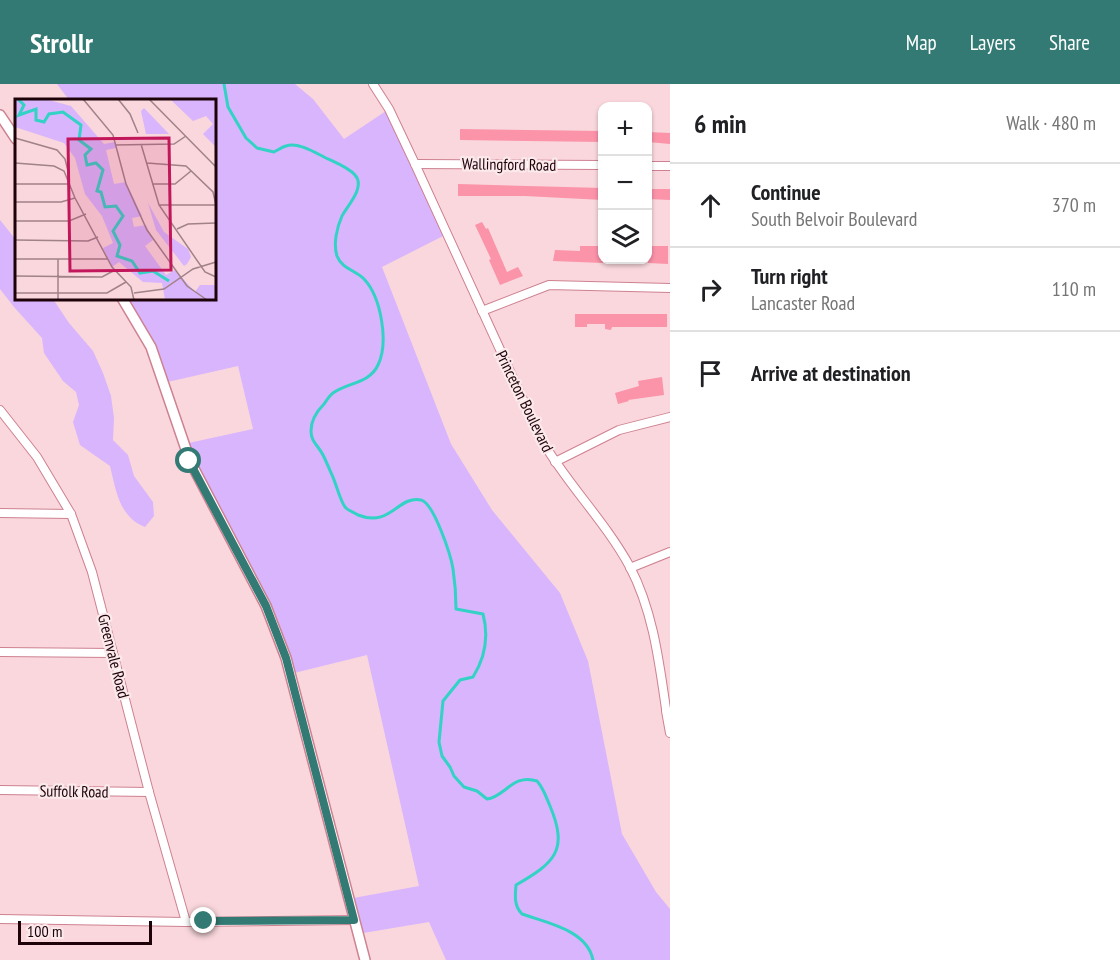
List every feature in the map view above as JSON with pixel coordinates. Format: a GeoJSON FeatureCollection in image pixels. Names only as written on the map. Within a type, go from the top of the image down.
{"type":"FeatureCollection","features":[{"type":"Feature","properties":{"kind":"street","name":"Princeton Boulevard"},"geometry":{"type":"LineString","coordinates":[[373,84],[416,164],[518,391],[555,462],[603,526],[630,568],[650,619],[670,733]]}},
{"type":"Feature","properties":{"kind":"street"},"geometry":{"type":"LineString","coordinates":[[0,115],[15,138]]}},
{"type":"Feature","properties":{"kind":"street","name":"Wallingford Road"},"geometry":{"type":"LineString","coordinates":[[416,164],[598,165]]}},
{"type":"Feature","properties":{"kind":"street"},"geometry":{"type":"LineString","coordinates":[[652,166],[670,166]]}},
{"type":"Feature","properties":{"kind":"street"},"geometry":{"type":"LineString","coordinates":[[482,311],[549,285],[670,288]]}},
{"type":"Feature","properties":{"kind":"street"},"geometry":{"type":"LineString","coordinates":[[123,300],[151,347],[189,461],[266,606],[286,658],[365,960]]}},
{"type":"Feature","properties":{"kind":"street","name":"Greenvale Road"},"geometry":{"type":"LineString","coordinates":[[0,410],[37,458],[71,514],[92,572],[148,792],[186,922]]}},
{"type":"Feature","properties":{"kind":"street"},"geometry":{"type":"LineString","coordinates":[[555,462],[619,430],[670,417]]}},
{"type":"Feature","properties":{"kind":"street"},"geometry":{"type":"LineString","coordinates":[[0,513],[71,514]]}},
{"type":"Feature","properties":{"kind":"street"},"geometry":{"type":"LineString","coordinates":[[630,568],[670,552]]}},
{"type":"Feature","properties":{"kind":"street"},"geometry":{"type":"LineString","coordinates":[[0,652],[113,653]]}},
{"type":"Feature","properties":{"kind":"street"},"geometry":{"type":"LineString","coordinates":[[660,667],[670,666]]}},
{"type":"Feature","properties":{"kind":"street","name":"Suffolk Road"},"geometry":{"type":"LineString","coordinates":[[0,790],[148,792]]}},
{"type":"Feature","properties":{"kind":"street"},"geometry":{"type":"LineString","coordinates":[[0,919],[186,922],[354,920]]}},
{"type":"Feature","properties":{"kind":"shaded area"},"geometry":{"type":"Polygon","coordinates":[[[57,84],[295,84],[313,99],[344,139],[389,109],[447,234],[382,267],[451,444],[492,510],[560,593],[588,661],[622,834],[656,892],[670,909],[670,960],[446,960],[429,922],[357,934],[348,899],[419,886],[367,655],[290,674],[286,658],[184,444],[253,429],[238,366],[163,383],[151,347],[123,300],[216,300],[216,99],[68,99],[57,84]]]}},
{"type":"Feature","properties":{"kind":"shaded area"},"geometry":{"type":"Polygon","coordinates":[[[0,220],[15,239],[15,300],[54,300],[69,323],[93,351],[111,396],[114,418],[113,440],[128,455],[134,476],[153,502],[154,516],[145,527],[129,517],[124,510],[110,466],[80,445],[73,422],[79,405],[76,392],[63,381],[44,353],[42,338],[0,289],[0,220]]]}},
{"type":"Feature","properties":{"kind":"building"},"geometry":{"type":"Polygon","coordinates":[[[460,129],[598,131],[598,142],[460,140],[460,129]]]}},
{"type":"Feature","properties":{"kind":"building"},"geometry":{"type":"Polygon","coordinates":[[[652,132],[670,133],[670,144],[652,142],[652,132]]]}},
{"type":"Feature","properties":{"kind":"building"},"geometry":{"type":"Polygon","coordinates":[[[458,184],[598,188],[598,200],[458,196],[458,184]]]}},
{"type":"Feature","properties":{"kind":"building"},"geometry":{"type":"Polygon","coordinates":[[[652,189],[670,189],[670,200],[652,199],[652,189]]]}},
{"type":"Feature","properties":{"kind":"building"},"geometry":{"type":"Polygon","coordinates":[[[482,222],[486,229],[488,228],[507,272],[518,267],[523,276],[500,285],[475,225],[482,222]]]}},
{"type":"Feature","properties":{"kind":"building"},"geometry":{"type":"Polygon","coordinates":[[[580,246],[598,246],[598,263],[553,261],[555,250],[580,251],[580,246]]]}},
{"type":"Feature","properties":{"kind":"building"},"geometry":{"type":"Polygon","coordinates":[[[652,246],[668,246],[668,264],[652,263],[652,246]]]}},
{"type":"Feature","properties":{"kind":"building"},"geometry":{"type":"Polygon","coordinates":[[[575,314],[667,314],[667,327],[612,327],[611,330],[605,329],[605,324],[587,324],[587,327],[575,327],[575,314]]]}},
{"type":"Feature","properties":{"kind":"building"},"geometry":{"type":"Polygon","coordinates":[[[662,377],[664,395],[628,400],[618,404],[615,393],[639,386],[638,381],[662,377]]]}},
{"type":"Feature","properties":{"kind":"waterway"},"geometry":{"type":"LineString","coordinates":[[224,84],[228,107],[246,138],[257,148],[274,152],[286,146],[301,146],[345,167],[358,180],[357,191],[339,225],[336,251],[342,264],[364,279],[370,287],[382,320],[383,344],[378,365],[374,371],[364,379],[333,393],[317,412],[311,427],[312,438],[334,479],[344,506],[349,510],[369,518],[379,517],[413,500],[421,500],[431,510],[452,562],[456,609],[483,614],[486,631],[483,655],[473,677],[460,680],[443,701],[439,742],[442,756],[464,787],[477,791],[487,799],[522,780],[537,781],[556,821],[558,845],[554,854],[540,870],[516,885],[516,904],[522,914],[565,929],[583,941],[593,960]]}},
{"type":"Feature","properties":{"kind":"route"},"geometry":{"type":"LineString","coordinates":[[189,461],[266,606],[286,658],[354,920],[204,921]]}}]}
